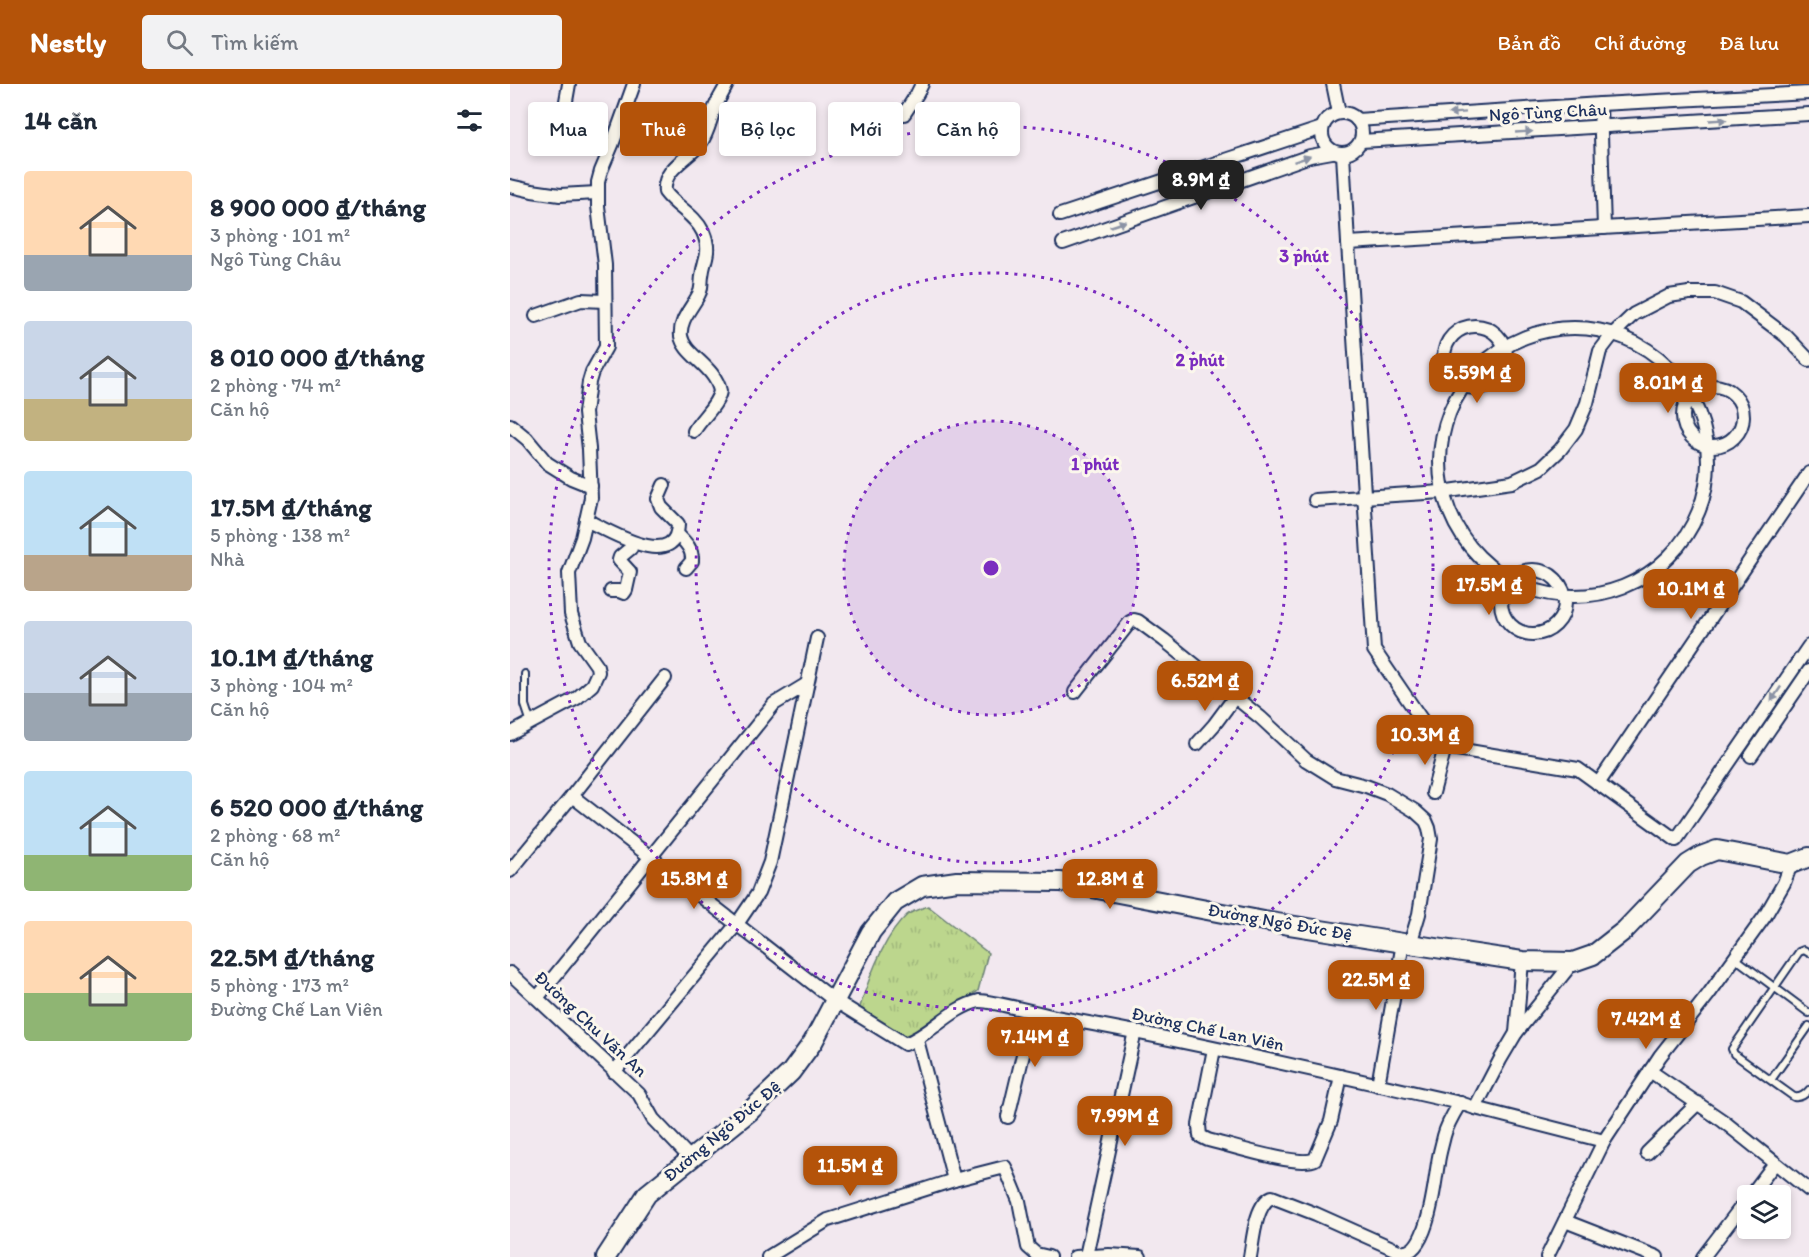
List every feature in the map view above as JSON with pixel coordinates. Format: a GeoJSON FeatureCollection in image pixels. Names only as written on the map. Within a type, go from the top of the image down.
{"type":"FeatureCollection","features":[{"type":"Feature","properties":{"kind":"main road","name":"Đường Ngô Đức Đệ"},"geometry":{"type":"LineString","coordinates":[[606,1257],[647,1194],[748,1112],[791,1072],[813,1042],[871,932],[895,902],[922,886],[957,881],[1061,882],[1264,921],[1522,961],[1573,962],[1593,954],[1625,930],[1688,864],[1701,856],[1717,850],[1791,864]]}},
{"type":"Feature","properties":{"kind":"main road"},"geometry":{"type":"LineString","coordinates":[[1791,864],[1809,857]]}},
{"type":"Feature","properties":{"kind":"street"},"geometry":{"type":"LineString","coordinates":[[566,101],[569,84]]}},
{"type":"Feature","properties":{"kind":"street"},"geometry":{"type":"LineString","coordinates":[[510,734],[585,692],[596,680],[598,672],[597,666],[580,642],[569,600],[569,573],[582,538],[591,498],[585,413],[589,382],[606,347],[604,265],[597,193],[601,171],[634,84]]}},
{"type":"Feature","properties":{"kind":"street"},"geometry":{"type":"LineString","coordinates":[[694,430],[715,404],[720,391],[714,375],[683,342],[681,333],[684,320],[700,292],[708,254],[707,244],[700,226],[665,192],[665,182],[671,172],[701,143],[708,131],[716,103],[728,84]]}},
{"type":"Feature","properties":{"kind":"street"},"geometry":{"type":"LineString","coordinates":[[904,114],[922,84]]}},
{"type":"Feature","properties":{"kind":"street"},"geometry":{"type":"LineString","coordinates":[[1333,84],[1339,113]]}},
{"type":"Feature","properties":{"kind":"street","name":"Ngô Tùng Châu"},"geometry":{"type":"LineString","coordinates":[[1357,120],[1809,93]]}},
{"type":"Feature","properties":{"kind":"street"},"geometry":{"type":"LineString","coordinates":[[1600,104],[1604,228]]}},
{"type":"Feature","properties":{"kind":"street"},"geometry":{"type":"LineString","coordinates":[[1063,243],[1310,156],[1338,153],[1352,151],[1361,141],[1362,128],[1357,120],[1348,114],[1339,113],[1329,117],[1322,128],[1323,142],[1338,153],[1348,243],[1374,650],[1432,735],[1445,747],[1578,769],[1676,840],[1809,646]]}},
{"type":"Feature","properties":{"kind":"street","name":"Ngô Tùng Châu"},"geometry":{"type":"LineString","coordinates":[[1361,141],[1809,114]]}},
{"type":"Feature","properties":{"kind":"street"},"geometry":{"type":"LineString","coordinates":[[1060,214],[1322,128]]}},
{"type":"Feature","properties":{"kind":"street"},"geometry":{"type":"LineString","coordinates":[[510,186],[554,194],[597,193]]}},
{"type":"Feature","properties":{"kind":"street"},"geometry":{"type":"LineString","coordinates":[[1348,243],[1809,216]]}},
{"type":"Feature","properties":{"kind":"street"},"geometry":{"type":"LineString","coordinates":[[1315,500],[1442,492],[1512,482],[1541,468],[1560,450],[1576,429],[1587,403],[1600,351],[1613,334],[1634,314],[1669,296],[1689,293],[1715,294],[1741,302],[1786,336],[1809,360]]}},
{"type":"Feature","properties":{"kind":"street"},"geometry":{"type":"LineString","coordinates":[[536,316],[580,300],[604,301]]}},
{"type":"Feature","properties":{"kind":"street"},"geometry":{"type":"LineString","coordinates":[[1485,327],[1494,332],[1504,345],[1507,358],[1505,368],[1493,384],[1484,388],[1464,387],[1448,373],[1444,363],[1444,352],[1448,342],[1455,333],[1464,328],[1485,327]]}},
{"type":"Feature","properties":{"kind":"street"},"geometry":{"type":"LineString","coordinates":[[1588,328],[1613,334],[1635,340],[1672,369],[1692,395],[1698,408],[1708,446],[1708,486],[1693,528],[1666,562],[1629,586],[1586,596],[1564,598],[1510,580],[1498,573],[1464,540],[1442,492],[1438,450],[1448,412],[1464,387],[1504,345],[1548,330],[1588,328]]}},
{"type":"Feature","properties":{"kind":"street"},"geometry":{"type":"LineString","coordinates":[[1714,386],[1724,387],[1732,392],[1743,408],[1743,418],[1737,436],[1719,446],[1698,443],[1690,437],[1683,417],[1684,407],[1692,395],[1704,387],[1714,386]]}},
{"type":"Feature","properties":{"kind":"street"},"geometry":{"type":"LineString","coordinates":[[510,425],[527,439],[548,463],[571,478],[591,486]]}},
{"type":"Feature","properties":{"kind":"street"},"geometry":{"type":"LineString","coordinates":[[1598,784],[1809,473]]}},
{"type":"Feature","properties":{"kind":"street"},"geometry":{"type":"LineString","coordinates":[[586,520],[631,542],[651,548],[663,548],[674,539],[678,524],[661,507],[658,499],[664,485]]}},
{"type":"Feature","properties":{"kind":"street"},"geometry":{"type":"LineString","coordinates":[[676,534],[693,554],[692,561],[686,568]]}},
{"type":"Feature","properties":{"kind":"street"},"geometry":{"type":"LineString","coordinates":[[611,591],[624,593],[626,590],[630,572],[619,560],[620,556],[631,548],[631,542]]}},
{"type":"Feature","properties":{"kind":"street"},"geometry":{"type":"LineString","coordinates":[[1531,570],[1551,575],[1558,582],[1564,598],[1563,612],[1558,622],[1550,629],[1540,633],[1530,634],[1511,625],[1502,607],[1505,586],[1521,573],[1531,570]]}},
{"type":"Feature","properties":{"kind":"street"},"geometry":{"type":"LineString","coordinates":[[1075,692],[1122,631],[1134,620],[1164,640],[1261,718],[1306,760],[1343,781],[1387,794],[1415,811],[1426,821],[1431,839],[1419,914],[1407,943],[1378,1085]]}},
{"type":"Feature","properties":{"kind":"street"},"geometry":{"type":"LineString","coordinates":[[614,1072],[737,924],[758,892],[770,862],[816,638]]}},
{"type":"Feature","properties":{"kind":"street"},"geometry":{"type":"LineString","coordinates":[[1750,756],[1809,671]]}},
{"type":"Feature","properties":{"kind":"street"},"geometry":{"type":"LineString","coordinates":[[510,871],[665,678]]}},
{"type":"Feature","properties":{"kind":"street"},"geometry":{"type":"LineString","coordinates":[[537,998],[774,704],[807,684]]}},
{"type":"Feature","properties":{"kind":"street"},"geometry":{"type":"LineString","coordinates":[[1197,744],[1234,698]]}},
{"type":"Feature","properties":{"kind":"street"},"geometry":{"type":"LineString","coordinates":[[1433,793],[1445,747]]}},
{"type":"Feature","properties":{"kind":"street"},"geometry":{"type":"LineString","coordinates":[[572,796],[834,1000],[905,1044],[917,1040],[954,1180]]}},
{"type":"Feature","properties":{"kind":"street"},"geometry":{"type":"LineString","coordinates":[[1547,1257],[1604,1141],[1650,1071],[1765,916],[1784,883],[1791,864]]}},
{"type":"Feature","properties":{"kind":"street"},"geometry":{"type":"LineString","coordinates":[[1516,1033],[1522,961]]}},
{"type":"Feature","properties":{"kind":"street"},"geometry":{"type":"LineString","coordinates":[[1475,1108],[1516,1033],[1573,962]]}},
{"type":"Feature","properties":{"kind":"street","name":"Đường Chu Văn An"},"geometry":{"type":"LineString","coordinates":[[510,973],[639,1094],[653,1119],[691,1159]]}},
{"type":"Feature","properties":{"kind":"street","name":"Đường Chế Lan Viên"},"geometry":{"type":"LineString","coordinates":[[917,1040],[949,1014],[981,1001],[1033,1013],[1135,1031],[1341,1076],[1460,1103],[1604,1141]]}},
{"type":"Feature","properties":{"kind":"street"},"geometry":{"type":"LineString","coordinates":[[1008,1117],[1033,1013]]}},
{"type":"Feature","properties":{"kind":"street"},"geometry":{"type":"LineString","coordinates":[[1135,1031],[1081,1256],[1140,1257]]}},
{"type":"Feature","properties":{"kind":"street"},"geometry":{"type":"LineString","coordinates":[[1214,1048],[1199,1125],[1200,1136],[1208,1140],[1290,1160],[1308,1162],[1315,1159],[1331,1121],[1341,1076]]}},
{"type":"Feature","properties":{"kind":"street"},"geometry":{"type":"LineString","coordinates":[[1650,1071],[1723,1121],[1809,1190]]}},
{"type":"Feature","properties":{"kind":"street"},"geometry":{"type":"LineString","coordinates":[[1250,1257],[1257,1217],[1262,1205],[1272,1197],[1401,1252],[1411,1253],[1420,1242],[1425,1228],[1435,1188],[1443,1138],[1453,1113],[1460,1103]]}},
{"type":"Feature","properties":{"kind":"street"},"geometry":{"type":"LineString","coordinates":[[1647,1153],[1698,1103]]}},
{"type":"Feature","properties":{"kind":"street"},"geometry":{"type":"LineString","coordinates":[[1758,1185],[1775,1163]]}},
{"type":"Feature","properties":{"kind":"street"},"geometry":{"type":"LineString","coordinates":[[768,1257],[828,1220],[954,1180],[1005,1167],[1018,1200],[1028,1247],[1036,1254],[1049,1257]]}},
{"type":"Feature","properties":{"kind":"street"},"geometry":{"type":"LineString","coordinates":[[1703,1257],[1737,1213]]}},
{"type":"Feature","properties":{"kind":"street"},"geometry":{"type":"LineString","coordinates":[[1565,1221],[1657,1257]]}},
{"type":"Feature","properties":{"kind":"lane"},"geometry":{"type":"LineString","coordinates":[[525,674],[525,705],[531,724]]}},
{"type":"Feature","properties":{"kind":"lane"},"geometry":{"type":"LineString","coordinates":[[1809,953],[1804,950],[1798,952],[1732,1049],[1734,1054],[1794,1097],[1805,1095],[1809,1090]]}},
{"type":"Feature","properties":{"kind":"lane"},"geometry":{"type":"LineString","coordinates":[[1735,958],[1809,1013]]}},
{"type":"Feature","properties":{"kind":"lane"},"geometry":{"type":"LineString","coordinates":[[1772,1080],[1809,1026]]}},
{"type":"Feature","properties":{"kind":"green space"},"geometry":{"type":"Polygon","coordinates":[[[928,906],[988,953],[978,991],[919,1030],[904,1036],[859,1010],[872,973],[898,924],[907,915],[928,906]]]}}]}
